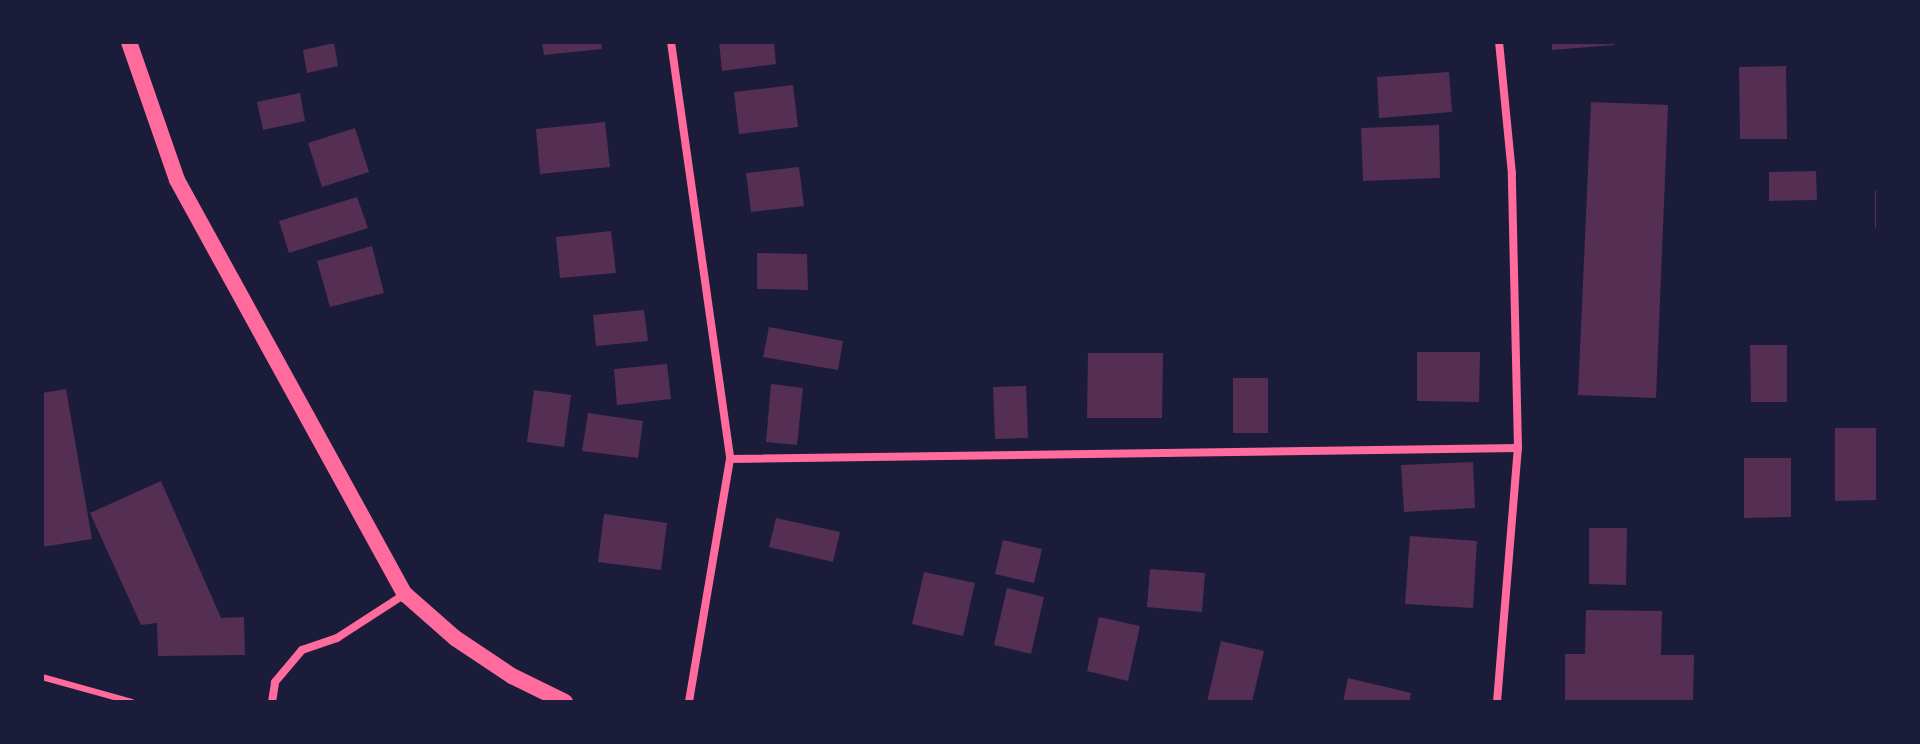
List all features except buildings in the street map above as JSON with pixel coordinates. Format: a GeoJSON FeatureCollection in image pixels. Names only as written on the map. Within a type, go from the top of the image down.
{"type":"FeatureCollection","features":[{"type":"Feature","properties":{"kind":"main road"},"geometry":{"type":"LineString","coordinates":[[129,42],[177,180],[405,594],[455,638],[512,676],[565,702]]}},
{"type":"Feature","properties":{"kind":"street"},"geometry":{"type":"LineString","coordinates":[[671,42],[730,459],[689,702]]}},
{"type":"Feature","properties":{"kind":"street"},"geometry":{"type":"LineString","coordinates":[[1497,702],[1518,448],[1512,174],[1499,42]]}},
{"type":"Feature","properties":{"kind":"street"},"geometry":{"type":"LineString","coordinates":[[730,459],[1518,448]]}},
{"type":"Feature","properties":{"kind":"street"},"geometry":{"type":"LineString","coordinates":[[272,702],[275,682],[302,650],[337,638],[405,594]]}},
{"type":"Feature","properties":{"kind":"lane"},"geometry":{"type":"LineString","coordinates":[[42,677],[132,702]]}},
{"type":"Feature","properties":{"kind":"lane"},"geometry":{"type":"LineString","coordinates":[[91,702],[94,693]]}}]}
